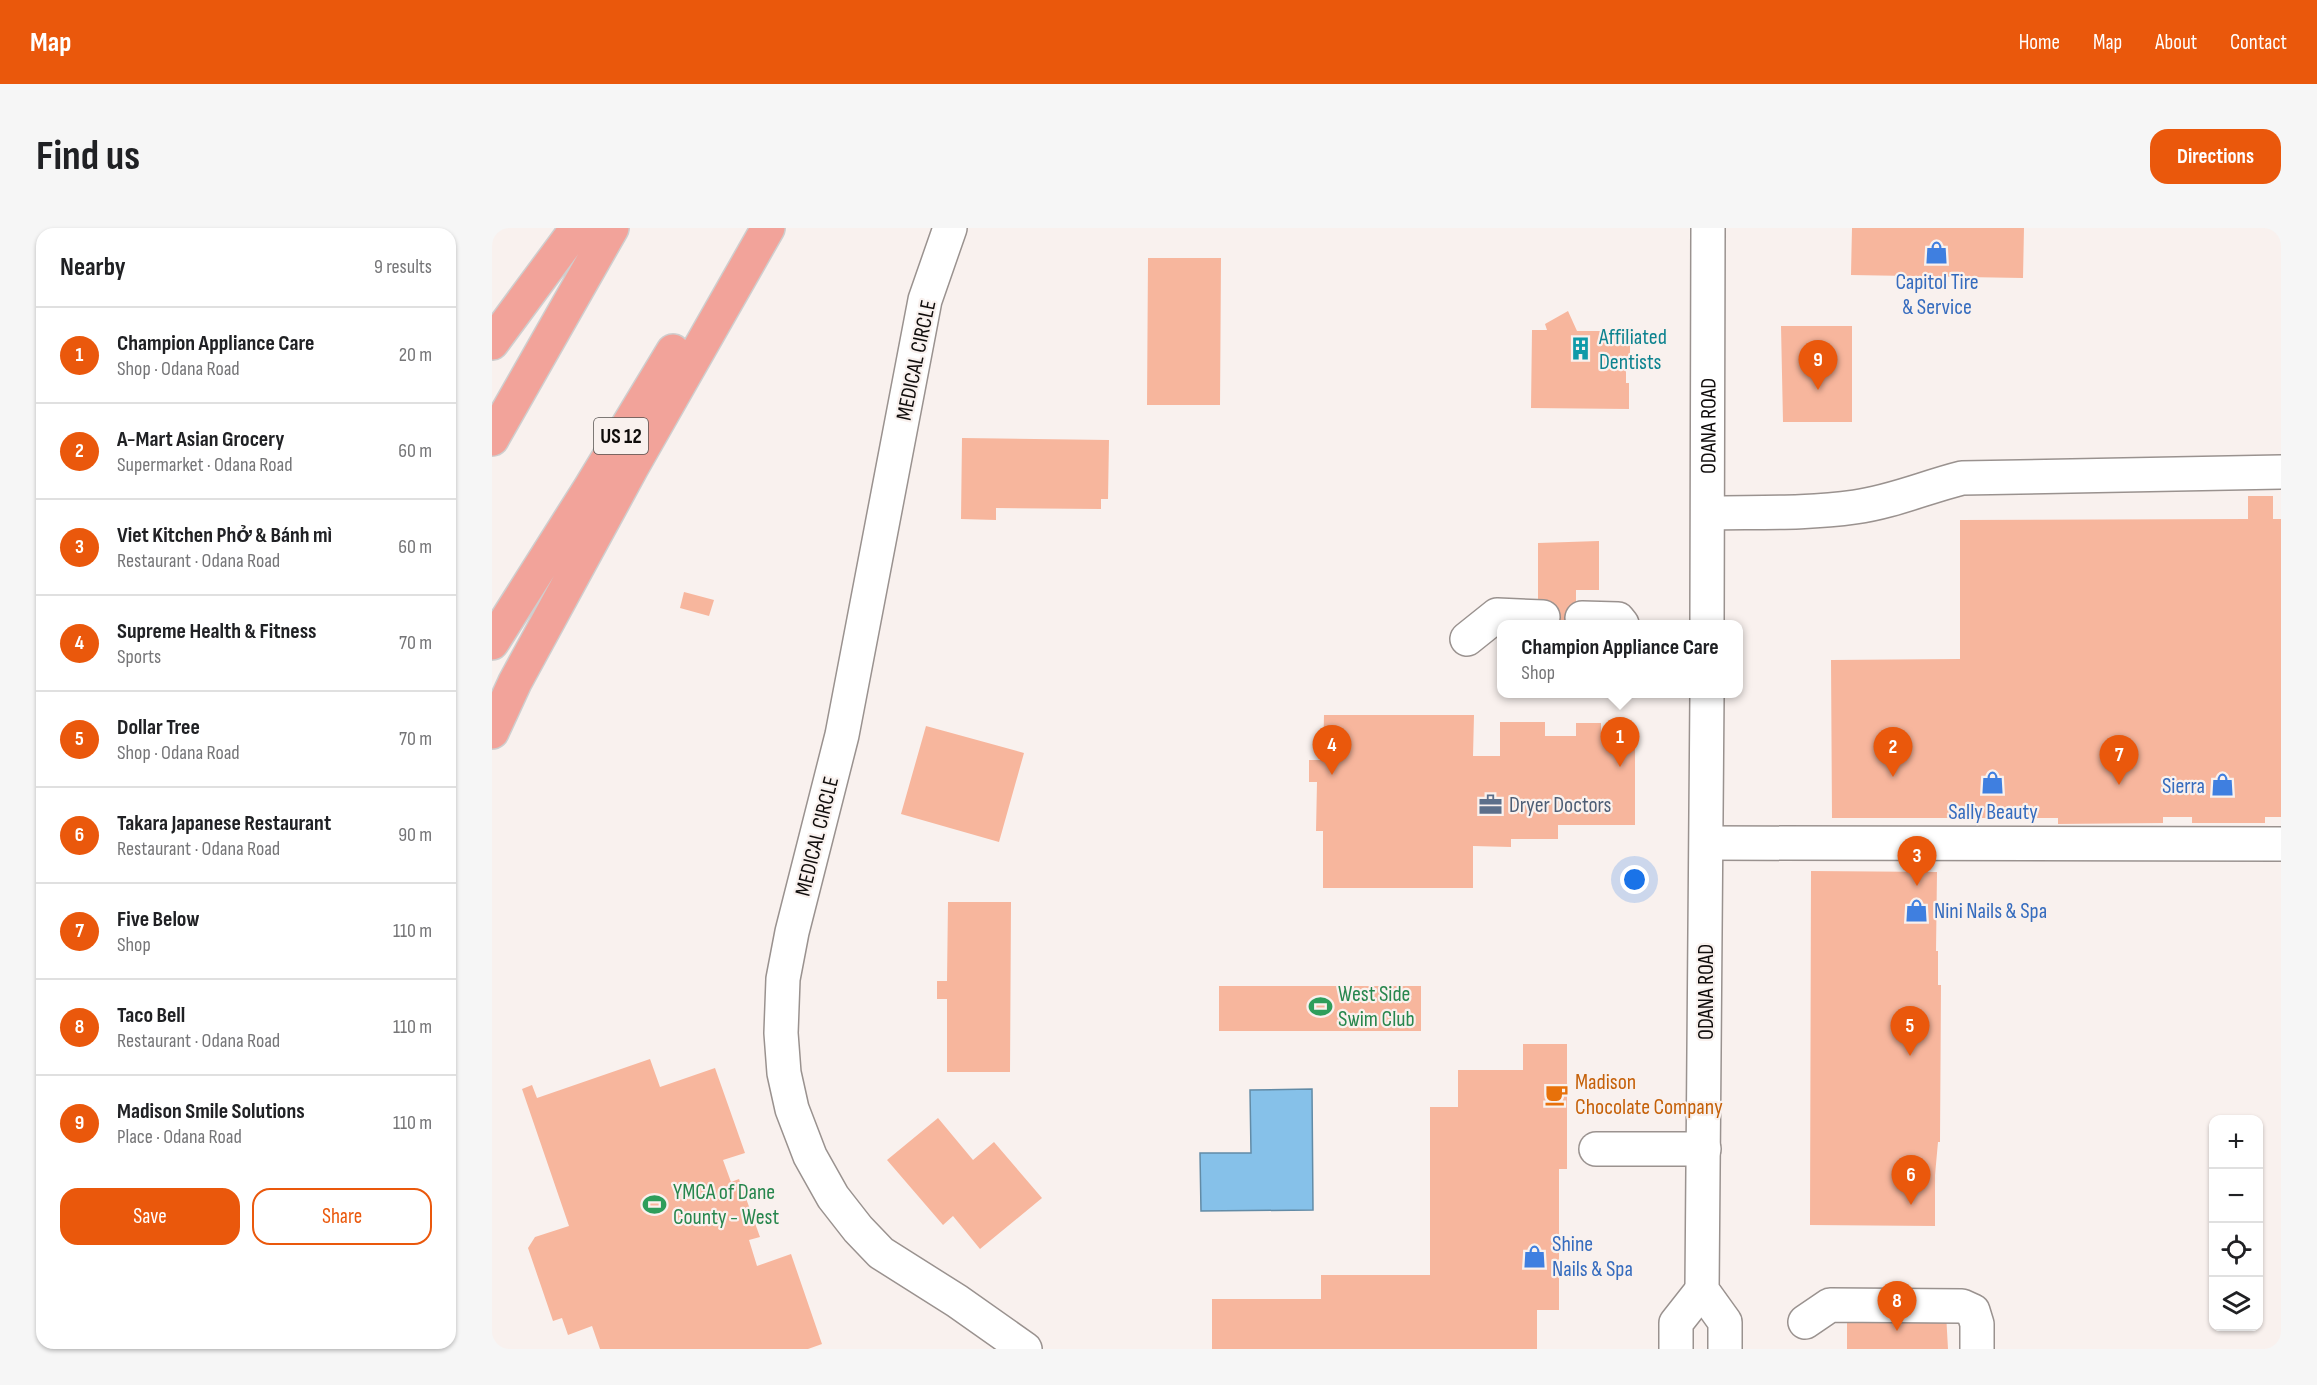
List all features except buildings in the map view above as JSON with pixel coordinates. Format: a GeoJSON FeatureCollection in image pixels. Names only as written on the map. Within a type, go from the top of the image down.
{"type":"FeatureCollection","features":[{"type":"Feature","properties":{"kind":"highway"},"geometry":{"type":"LineString","coordinates":[[492,343],[577,228]]}},
{"type":"Feature","properties":{"kind":"highway"},"geometry":{"type":"LineString","coordinates":[[492,439],[612,228]]}},
{"type":"Feature","properties":{"kind":"highway","name":"US 12"},"geometry":{"type":"LineString","coordinates":[[492,643],[590,488],[748,228]]}},
{"type":"Feature","properties":{"kind":"highway"},"geometry":{"type":"LineString","coordinates":[[492,732],[515,682],[632,467],[768,228]]}},
{"type":"Feature","properties":{"kind":"street","name":"MEDICAL CIRCLE"},"geometry":{"type":"LineString","coordinates":[[950,228],[925,300],[842,735],[792,932],[783,979],[781,1033],[784,1073],[792,1109],[810,1156],[833,1197],[858,1229],[881,1253],[957,1300],[1025,1349]]}},
{"type":"Feature","properties":{"kind":"street","name":"ODANA ROAD"},"geometry":{"type":"LineString","coordinates":[[1707,620],[1708,228]]}},
{"type":"Feature","properties":{"kind":"street"},"geometry":{"type":"LineString","coordinates":[[1708,513],[1809,511],[1856,507],[1900,497],[1932,485],[1962,478],[2281,472]]}},
{"type":"Feature","properties":{"kind":"street"},"geometry":{"type":"LineString","coordinates":[[1467,639],[1497,615],[1543,617]]}},
{"type":"Feature","properties":{"kind":"street"},"geometry":{"type":"LineString","coordinates":[[1581,618],[1619,620]]}},
{"type":"Feature","properties":{"kind":"street","name":"ODANA ROAD"},"geometry":{"type":"LineString","coordinates":[[1702,1290],[1707,698]]}},
{"type":"Feature","properties":{"kind":"street"},"geometry":{"type":"LineString","coordinates":[[1707,843],[2281,844]]}},
{"type":"Feature","properties":{"kind":"street"},"geometry":{"type":"LineString","coordinates":[[1596,1149],[1704,1149]]}},
{"type":"Feature","properties":{"kind":"street"},"geometry":{"type":"LineString","coordinates":[[1676,1349],[1676,1323],[1702,1290],[1725,1322],[1725,1349]]}},
{"type":"Feature","properties":{"kind":"street"},"geometry":{"type":"LineString","coordinates":[[1805,1322],[1830,1305],[1962,1306],[1973,1311],[1977,1324],[1977,1349]]}},
{"type":"Feature","properties":{"kind":"water"},"geometry":{"type":"Polygon","coordinates":[[[1312,1089],[1313,1210],[1201,1211],[1200,1153],[1251,1153],[1250,1090],[1312,1089]]]}},
{"type":"Feature","properties":{"kind":"place","name":"Capitol Tire & Service"},"geometry":{"type":"Point","coordinates":[1937,252]}},
{"type":"Feature","properties":{"kind":"place","name":"Affiliated Dentists"},"geometry":{"type":"Point","coordinates":[1581,349]}},
{"type":"Feature","properties":{"kind":"place","name":"Madison Smile Solutions"},"geometry":{"type":"Point","coordinates":[1818,390]}},
{"type":"Feature","properties":{"kind":"place","name":"Champion Appliance Care"},"geometry":{"type":"Point","coordinates":[1620,767]}},
{"type":"Feature","properties":{"kind":"place","name":"Supreme Health & Fitness"},"geometry":{"type":"Point","coordinates":[1332,775]}},
{"type":"Feature","properties":{"kind":"place","name":"A-Mart Asian Grocery"},"geometry":{"type":"Point","coordinates":[1893,777]}},
{"type":"Feature","properties":{"kind":"place","name":"Sally Beauty"},"geometry":{"type":"Point","coordinates":[1993,782]}},
{"type":"Feature","properties":{"kind":"place","name":"Five Below"},"geometry":{"type":"Point","coordinates":[2119,785]}},
{"type":"Feature","properties":{"kind":"place","name":"Sierra"},"geometry":{"type":"Point","coordinates":[2223,785]}},
{"type":"Feature","properties":{"kind":"place","name":"Dryer Doctors"},"geometry":{"type":"Point","coordinates":[1491,804]}},
{"type":"Feature","properties":{"kind":"place","name":"Viet Kitchen Phở & Bánh mì"},"geometry":{"type":"Point","coordinates":[1917,886]}},
{"type":"Feature","properties":{"kind":"place","name":"Nini Nails & Spa"},"geometry":{"type":"Point","coordinates":[1916,910]}},
{"type":"Feature","properties":{"kind":"place","name":"West Side Swim Club"},"geometry":{"type":"Point","coordinates":[1320,1006]}},
{"type":"Feature","properties":{"kind":"place","name":"Dollar Tree"},"geometry":{"type":"Point","coordinates":[1910,1056]}},
{"type":"Feature","properties":{"kind":"place","name":"Madison Chocolate Company"},"geometry":{"type":"Point","coordinates":[1557,1094]}},
{"type":"Feature","properties":{"kind":"place","name":"YMCA of Dane County - West"},"geometry":{"type":"Point","coordinates":[655,1204]}},
{"type":"Feature","properties":{"kind":"place","name":"Takara Japanese Restaurant"},"geometry":{"type":"Point","coordinates":[1911,1205]}},
{"type":"Feature","properties":{"kind":"place","name":"Shine Nails & Spa"},"geometry":{"type":"Point","coordinates":[1534,1256]}},
{"type":"Feature","properties":{"kind":"place","name":"Taco Bell"},"geometry":{"type":"Point","coordinates":[1897,1331]}}]}
